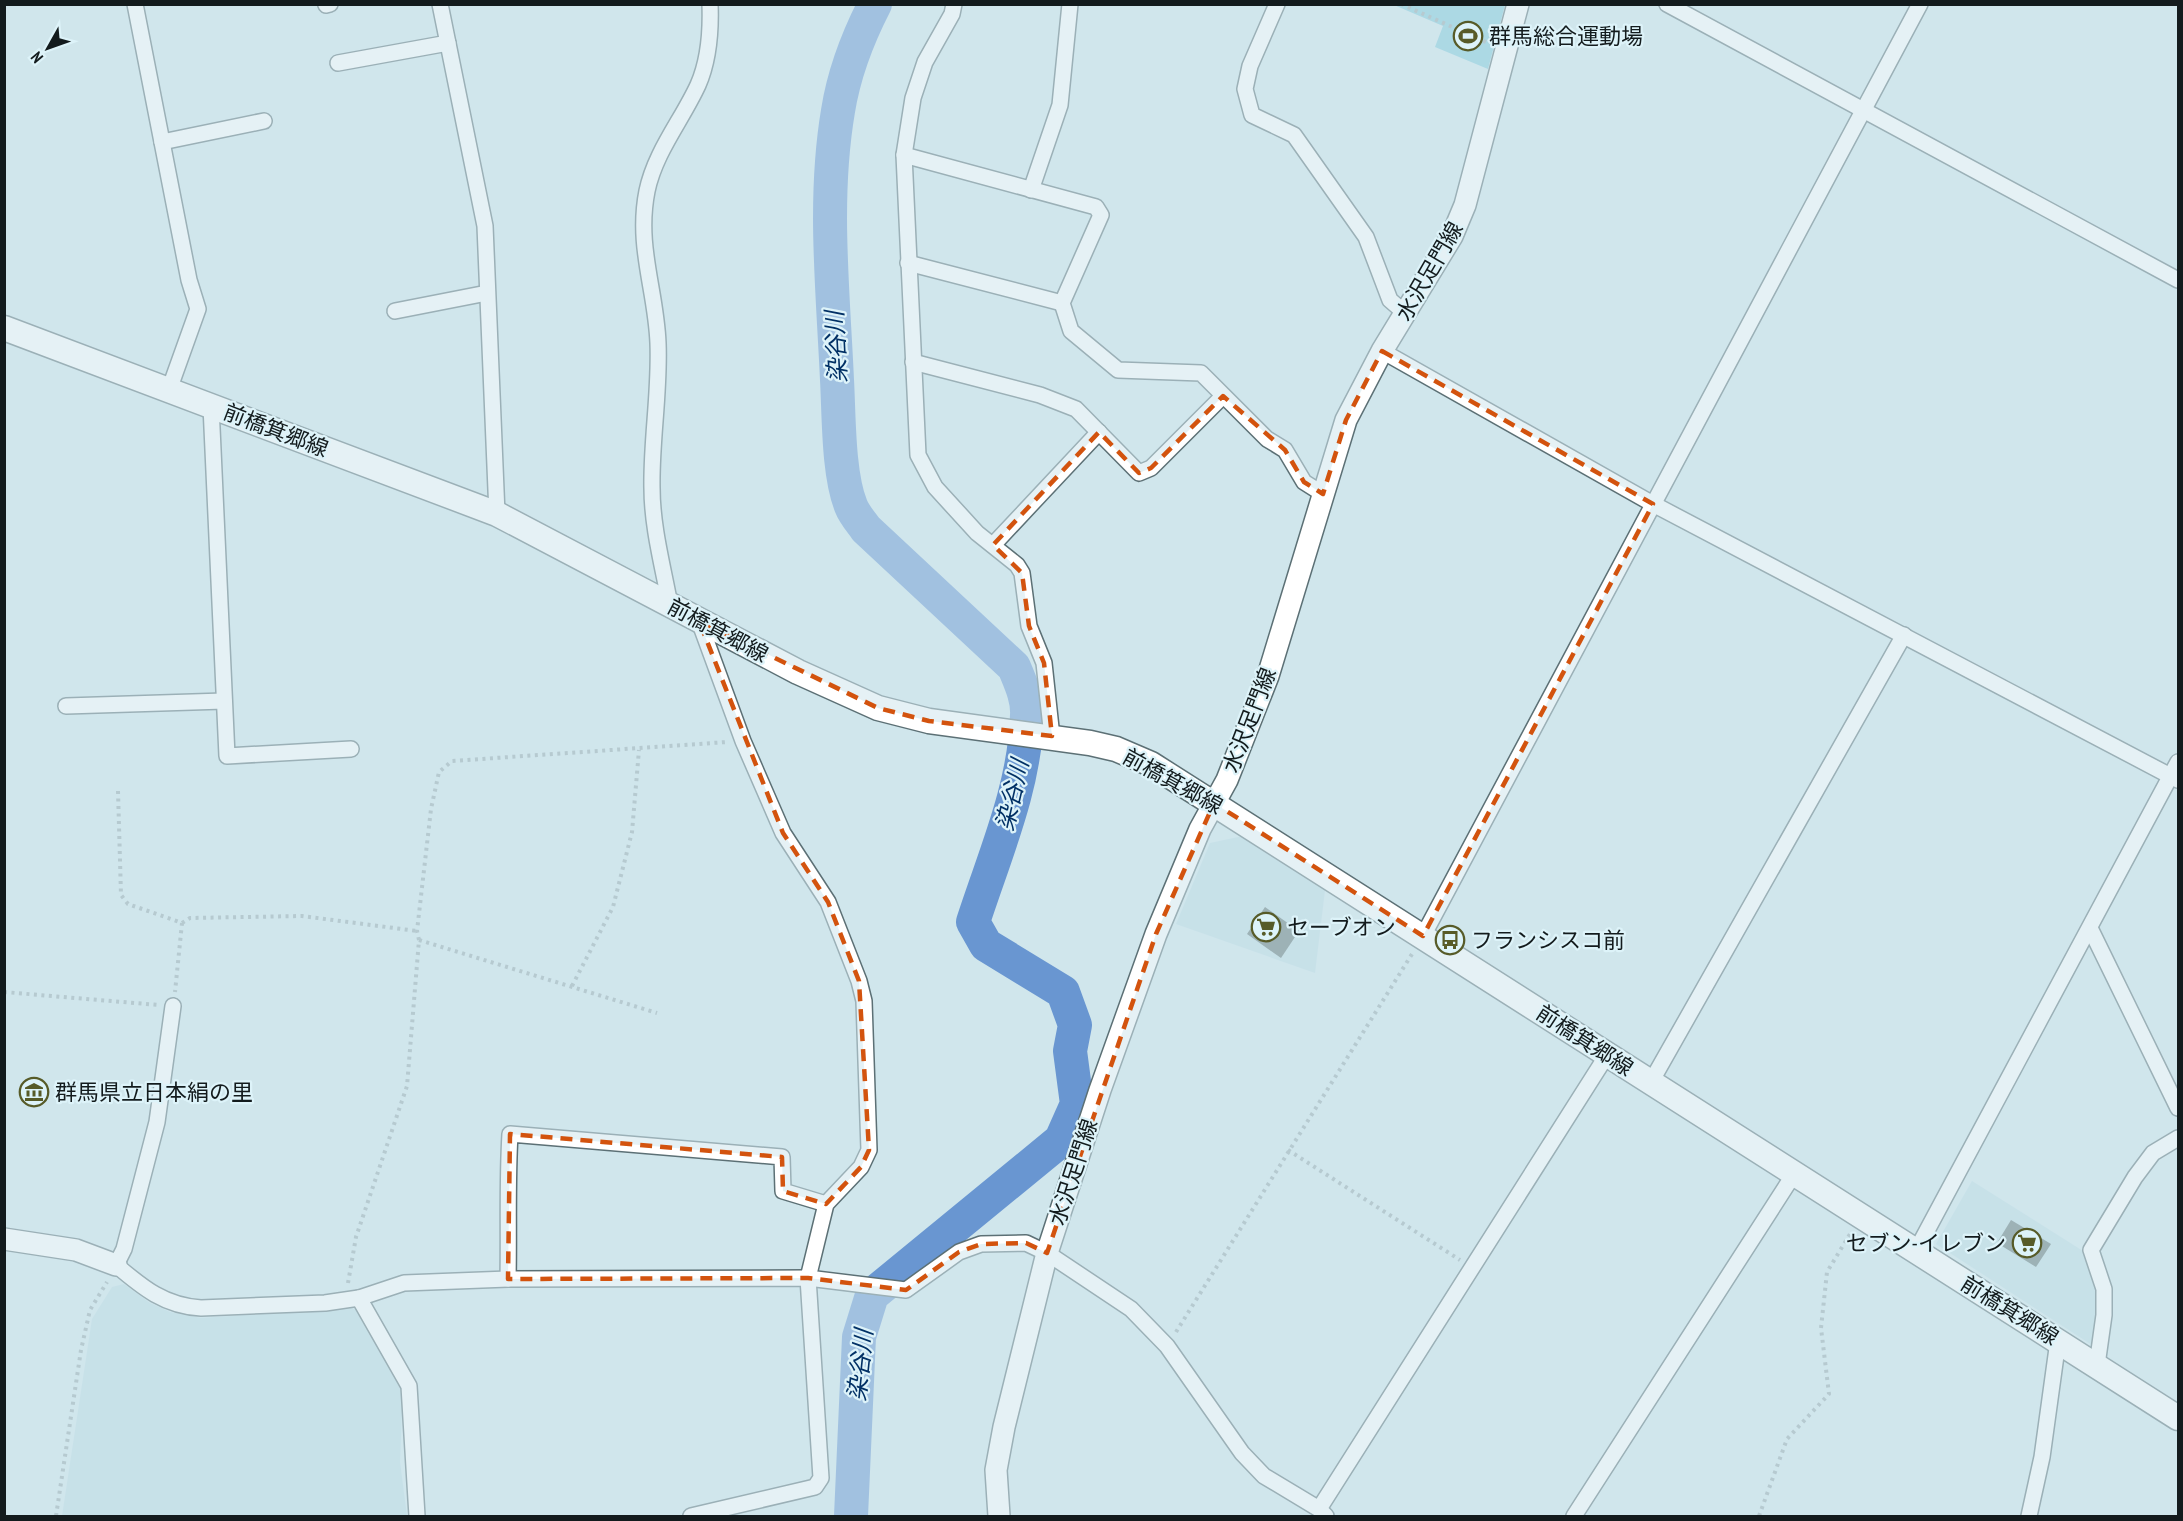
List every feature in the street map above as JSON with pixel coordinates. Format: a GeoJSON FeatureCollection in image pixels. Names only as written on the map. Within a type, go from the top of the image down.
{"type":"FeatureCollection","features":[{"type":"Feature","properties":{"kind":"main road","name":"水沢足門線"},"geometry":{"type":"LineString","coordinates":[[999,1516],[998,1460],[1047,1252],[1100,1090],[1156,934],[1200,828],[1227,780],[1268,676],[1346,420],[1382,351],[1452,236],[1465,206],[1518,4]]}},
{"type":"Feature","properties":{"kind":"main road","name":"前橋箕郷線"},"geometry":{"type":"LineString","coordinates":[[4,328],[497,514],[838,693],[878,708],[929,721],[1046,736],[1116,749],[1151,764],[2178,1418]]}},
{"type":"Feature","properties":{"kind":"main road"},"geometry":{"type":"LineString","coordinates":[[4,1239],[76,1250],[117,1265]]}},
{"type":"Feature","properties":{"kind":"street"},"geometry":{"type":"LineString","coordinates":[[135,4],[189,280],[198,309],[170,390]]}},
{"type":"Feature","properties":{"kind":"street"},"geometry":{"type":"LineString","coordinates":[[440,4],[485,226],[497,514]]}},
{"type":"Feature","properties":{"kind":"street"},"geometry":{"type":"LineString","coordinates":[[670,605],[651,487],[658,349],[643,252],[643,220],[647,189],[658,159],[698,85],[711,27],[710,4]]}},
{"type":"Feature","properties":{"kind":"street"},"geometry":{"type":"LineString","coordinates":[[954,4],[952,14],[925,62],[913,98],[904,155],[918,455],[935,487],[977,533],[1017,565],[1023,573],[1029,626],[1044,663],[1046,736]]}},
{"type":"Feature","properties":{"kind":"street"},"geometry":{"type":"LineString","coordinates":[[1031,190],[1060,105],[1070,4]]}},
{"type":"Feature","properties":{"kind":"street"},"geometry":{"type":"LineString","coordinates":[[1277,4],[1250,66],[1245,89],[1252,115],[1294,135],[1366,237],[1390,300],[1405,313]]}},
{"type":"Feature","properties":{"kind":"street"},"geometry":{"type":"LineString","coordinates":[[1667,4],[2178,280]]}},
{"type":"Feature","properties":{"kind":"street"},"geometry":{"type":"LineString","coordinates":[[1423,936],[1920,4]]}},
{"type":"Feature","properties":{"kind":"street"},"geometry":{"type":"LineString","coordinates":[[338,63],[448,43]]}},
{"type":"Feature","properties":{"kind":"street"},"geometry":{"type":"LineString","coordinates":[[162,142],[264,121]]}},
{"type":"Feature","properties":{"kind":"street"},"geometry":{"type":"LineString","coordinates":[[904,155],[1096,207],[1101,215],[1062,303],[1071,331],[1118,370],[1201,373],[1267,439],[1285,450],[1304,482],[1323,494]]}},
{"type":"Feature","properties":{"kind":"street"},"geometry":{"type":"LineString","coordinates":[[908,263],[1062,303]]}},
{"type":"Feature","properties":{"kind":"street"},"geometry":{"type":"LineString","coordinates":[[395,311],[487,293]]}},
{"type":"Feature","properties":{"kind":"street"},"geometry":{"type":"LineString","coordinates":[[1382,351],[1653,504],[1904,635],[2176,772],[1916,1251]]}},
{"type":"Feature","properties":{"kind":"street"},"geometry":{"type":"LineString","coordinates":[[913,362],[1040,395],[1076,409],[1139,473],[1151,468],[1223,396]]}},
{"type":"Feature","properties":{"kind":"street"},"geometry":{"type":"LineString","coordinates":[[211,406],[226,756],[351,749]]}},
{"type":"Feature","properties":{"kind":"street"},"geometry":{"type":"LineString","coordinates":[[993,545],[1099,432]]}},
{"type":"Feature","properties":{"kind":"street"},"geometry":{"type":"LineString","coordinates":[[691,1516],[815,1487],[822,1478],[808,1278],[826,1204],[861,1167],[869,1150],[864,1001],[859,981],[828,902],[783,833],[743,741],[699,621]]}},
{"type":"Feature","properties":{"kind":"street"},"geometry":{"type":"LineString","coordinates":[[1651,1082],[1904,635]]}},
{"type":"Feature","properties":{"kind":"street"},"geometry":{"type":"LineString","coordinates":[[66,706],[224,701]]}},
{"type":"Feature","properties":{"kind":"street"},"geometry":{"type":"LineString","coordinates":[[2090,928],[2178,1108]]}},
{"type":"Feature","properties":{"kind":"street"},"geometry":{"type":"LineString","coordinates":[[173,1006],[157,1122],[124,1249],[117,1265],[148,1291],[181,1307],[325,1303],[359,1298],[404,1283],[508,1279],[808,1278],[906,1290],[959,1252],[981,1244],[1026,1243],[1047,1252],[1131,1310],[1167,1346],[1242,1453],[1264,1476],[1323,1513],[1471,1267],[1607,1054]]}},
{"type":"Feature","properties":{"kind":"street"},"geometry":{"type":"LineString","coordinates":[[508,1279],[510,1214],[506,1194],[510,1134],[782,1157],[783,1191],[826,1204]]}},
{"type":"Feature","properties":{"kind":"street"},"geometry":{"type":"LineString","coordinates":[[2097,1365],[2104,1315],[2104,1289],[2091,1250],[2135,1177],[2153,1153],[2178,1138]]}},
{"type":"Feature","properties":{"kind":"street"},"geometry":{"type":"LineString","coordinates":[[1574,1516],[1794,1174]]}},
{"type":"Feature","properties":{"kind":"street"},"geometry":{"type":"LineString","coordinates":[[359,1298],[409,1386],[417,1516]]}},
{"type":"Feature","properties":{"kind":"street"},"geometry":{"type":"LineString","coordinates":[[2029,1516],[2042,1457],[2058,1341]]}},
{"type":"Feature","properties":{"kind":"path"},"geometry":{"type":"LineString","coordinates":[[1401,4],[1493,46]]}},
{"type":"Feature","properties":{"kind":"path"},"geometry":{"type":"LineString","coordinates":[[359,1298],[348,1284],[350,1259],[407,1086],[419,940],[417,931],[431,809],[439,772],[452,761],[639,750],[743,741]]}},
{"type":"Feature","properties":{"kind":"path"},"geometry":{"type":"LineString","coordinates":[[572,986],[612,907],[632,832],[639,750]]}},
{"type":"Feature","properties":{"kind":"path"},"geometry":{"type":"LineString","coordinates":[[118,791],[121,895],[128,904],[182,923]]}},
{"type":"Feature","properties":{"kind":"path"},"geometry":{"type":"LineString","coordinates":[[182,923],[190,918],[302,916],[417,931]]}},
{"type":"Feature","properties":{"kind":"path"},"geometry":{"type":"LineString","coordinates":[[4,993],[173,1006],[182,923]]}},
{"type":"Feature","properties":{"kind":"path"},"geometry":{"type":"LineString","coordinates":[[1167,1346],[1423,936]]}},
{"type":"Feature","properties":{"kind":"path"},"geometry":{"type":"LineString","coordinates":[[419,940],[657,1013]]}},
{"type":"Feature","properties":{"kind":"path"},"geometry":{"type":"LineString","coordinates":[[1288,1150],[1471,1267]]}},
{"type":"Feature","properties":{"kind":"path"},"geometry":{"type":"LineString","coordinates":[[1759,1516],[1787,1439],[1829,1394],[1821,1328],[1827,1272],[1861,1216]]}},
{"type":"Feature","properties":{"kind":"path"},"geometry":{"type":"LineString","coordinates":[[56,1516],[81,1350],[90,1310],[117,1265]]}},
{"type":"Feature","properties":{"kind":"highlighted area"},"geometry":{"type":"Polygon","coordinates":[[[1382,351],[1653,504],[1423,936],[1214,803],[1156,934],[1047,1253],[1026,1243],[981,1244],[959,1252],[906,1290],[808,1278],[508,1279],[510,1134],[782,1157],[783,1191],[826,1204],[861,1167],[869,1150],[859,981],[828,902],[783,833],[699,621],[878,708],[929,721],[1052,736],[1044,663],[1029,626],[1022,573],[993,545],[1099,432],[1139,473],[1151,468],[1223,396],[1285,450],[1304,482],[1323,494],[1346,420],[1382,351]]]}},
{"type":"Feature","properties":{"kind":"shaded area","name":"群馬総合運動場"},"geometry":{"type":"Polygon","coordinates":[[[1394,5],[1505,5],[1488,69],[1435,47],[1443,26],[1394,5]]]}},
{"type":"Feature","properties":{"kind":"shaded area"},"geometry":{"type":"Polygon","coordinates":[[[1243,836],[1326,882],[1315,973],[1176,924],[1210,843],[1243,836]]]}},
{"type":"Feature","properties":{"kind":"shaded area"},"geometry":{"type":"Polygon","coordinates":[[[1972,1181],[2083,1251],[2097,1289],[2099,1318],[2092,1345],[1936,1244],[1972,1181]]]}},
{"type":"Feature","properties":{"kind":"shaded area"},"geometry":{"type":"Polygon","coordinates":[[[124,1284],[150,1303],[170,1312],[201,1318],[352,1308],[358,1311],[403,1384],[400,1462],[407,1516],[62,1516],[92,1319],[112,1287],[124,1284]]]}},
{"type":"Feature","properties":{"kind":"building"},"geometry":{"type":"Polygon","coordinates":[[[1265,907],[1299,931],[1281,958],[1247,934],[1265,907]]]}},
{"type":"Feature","properties":{"kind":"building"},"geometry":{"type":"Polygon","coordinates":[[[2011,1220],[2051,1244],[2036,1267],[1997,1243],[2011,1220]]]}},
{"type":"Feature","properties":{"kind":"waterway","name":"染谷川"},"geometry":{"type":"LineString","coordinates":[[851,1516],[859,1337],[872,1295],[1061,1140],[1077,1104],[1070,1051],[1075,1025],[1063,992],[986,945],[973,922],[1008,820],[1021,768],[1027,715],[1021,684],[1014,667],[866,529],[852,509],[844,478],[840,444],[832,279],[830,211],[833,144],[844,83],[862,30],[875,4]]}},
{"type":"Feature","properties":{"kind":"place","name":"群馬総合運動場"},"geometry":{"type":"Point","coordinates":[1468,36]}},
{"type":"Feature","properties":{"kind":"place","name":"セーブオン"},"geometry":{"type":"Point","coordinates":[1266,927]}},
{"type":"Feature","properties":{"kind":"place","name":"フランシスコ前"},"geometry":{"type":"Point","coordinates":[1450,940]}},
{"type":"Feature","properties":{"kind":"place","name":"群馬県立日本絹の里"},"geometry":{"type":"Point","coordinates":[34,1092]}},
{"type":"Feature","properties":{"kind":"place","name":"セブン-イレブン"},"geometry":{"type":"Point","coordinates":[2027,1243]}}]}
